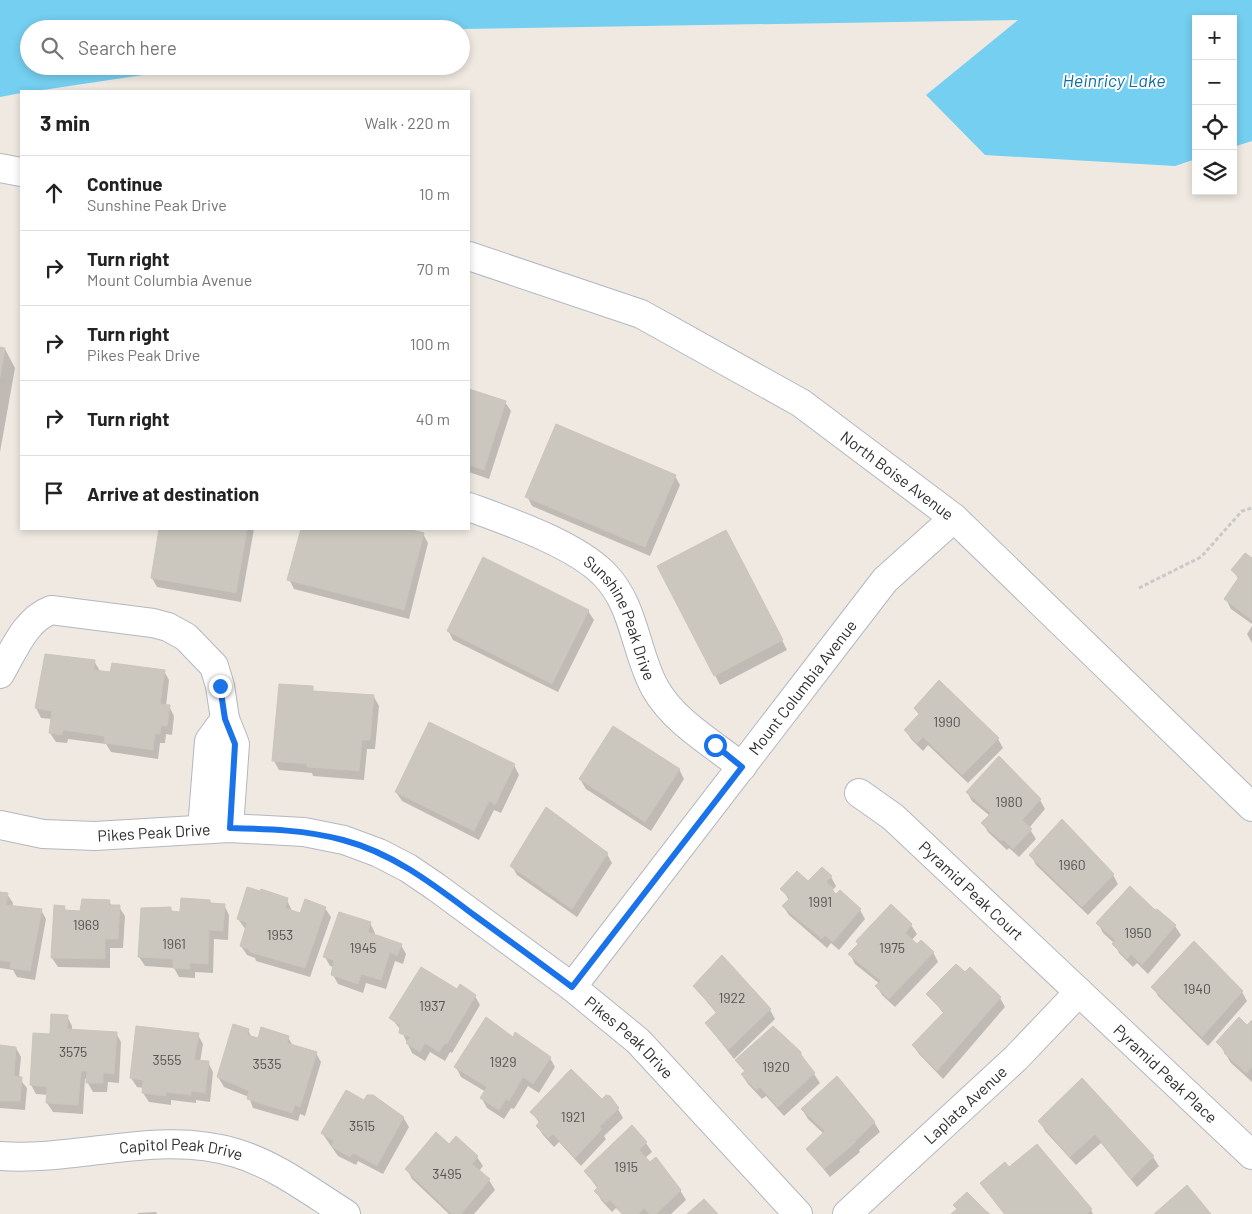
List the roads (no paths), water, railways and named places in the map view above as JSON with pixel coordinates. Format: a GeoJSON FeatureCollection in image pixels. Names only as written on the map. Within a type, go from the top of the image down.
{"type":"FeatureCollection","features":[{"type":"Feature","properties":{"kind":"street"},"geometry":{"type":"LineString","coordinates":[[0,168],[20,172]]}},
{"type":"Feature","properties":{"kind":"street","name":"North Boise Avenue"},"geometry":{"type":"LineString","coordinates":[[470,256],[641,314],[801,403],[954,518],[1252,807]]}},
{"type":"Feature","properties":{"kind":"street","name":"Sunshine Peak Drive"},"geometry":{"type":"LineString","coordinates":[[470,507],[554,542],[589,560],[606,576],[619,596],[631,621],[654,686],[664,702],[680,718],[742,767]]}},
{"type":"Feature","properties":{"kind":"street","name":"Mount Columbia Avenue"},"geometry":{"type":"LineString","coordinates":[[572,987],[885,580],[954,518]]}},
{"type":"Feature","properties":{"kind":"street"},"geometry":{"type":"LineString","coordinates":[[0,674],[29,624],[40,614],[51,610],[153,624],[168,627],[186,637],[214,666],[220,686],[225,719],[235,744],[230,828]]}},
{"type":"Feature","properties":{"kind":"street"},"geometry":{"type":"LineString","coordinates":[[202,829],[209,741],[225,719]]}},
{"type":"Feature","properties":{"kind":"street","name":"Pyramid Peak Court"},"geometry":{"type":"LineString","coordinates":[[859,792],[893,817],[1079,992]]}},
{"type":"Feature","properties":{"kind":"street","name":"Pikes Peak Drive"},"geometry":{"type":"LineString","coordinates":[[0,825],[43,834],[95,836],[230,828],[304,832],[344,840],[380,853],[436,886],[572,987],[638,1041],[798,1214]]}},
{"type":"Feature","properties":{"kind":"street","name":"Pyramid Peak Place"},"geometry":{"type":"LineString","coordinates":[[1079,992],[1252,1155]]}},
{"type":"Feature","properties":{"kind":"street","name":"Laplata Avenue"},"geometry":{"type":"LineString","coordinates":[[847,1214],[1016,1058],[1079,992]]}},
{"type":"Feature","properties":{"kind":"street","name":"Capitol Peak Drive"},"geometry":{"type":"LineString","coordinates":[[0,1156],[171,1144],[204,1146],[236,1152],[266,1164],[346,1214]]}},
{"type":"Feature","properties":{"kind":"water","name":"Heinricy Lake"},"geometry":{"type":"Polygon","coordinates":[[[0,0],[1252,0],[1252,141],[1237,146],[1237,15],[1192,15],[1192,160],[1175,166],[985,155],[926,95],[1018,20],[470,29],[470,20],[20,20],[20,75],[143,75],[43,90],[20,90],[20,93],[0,97],[0,0]]]}}]}
